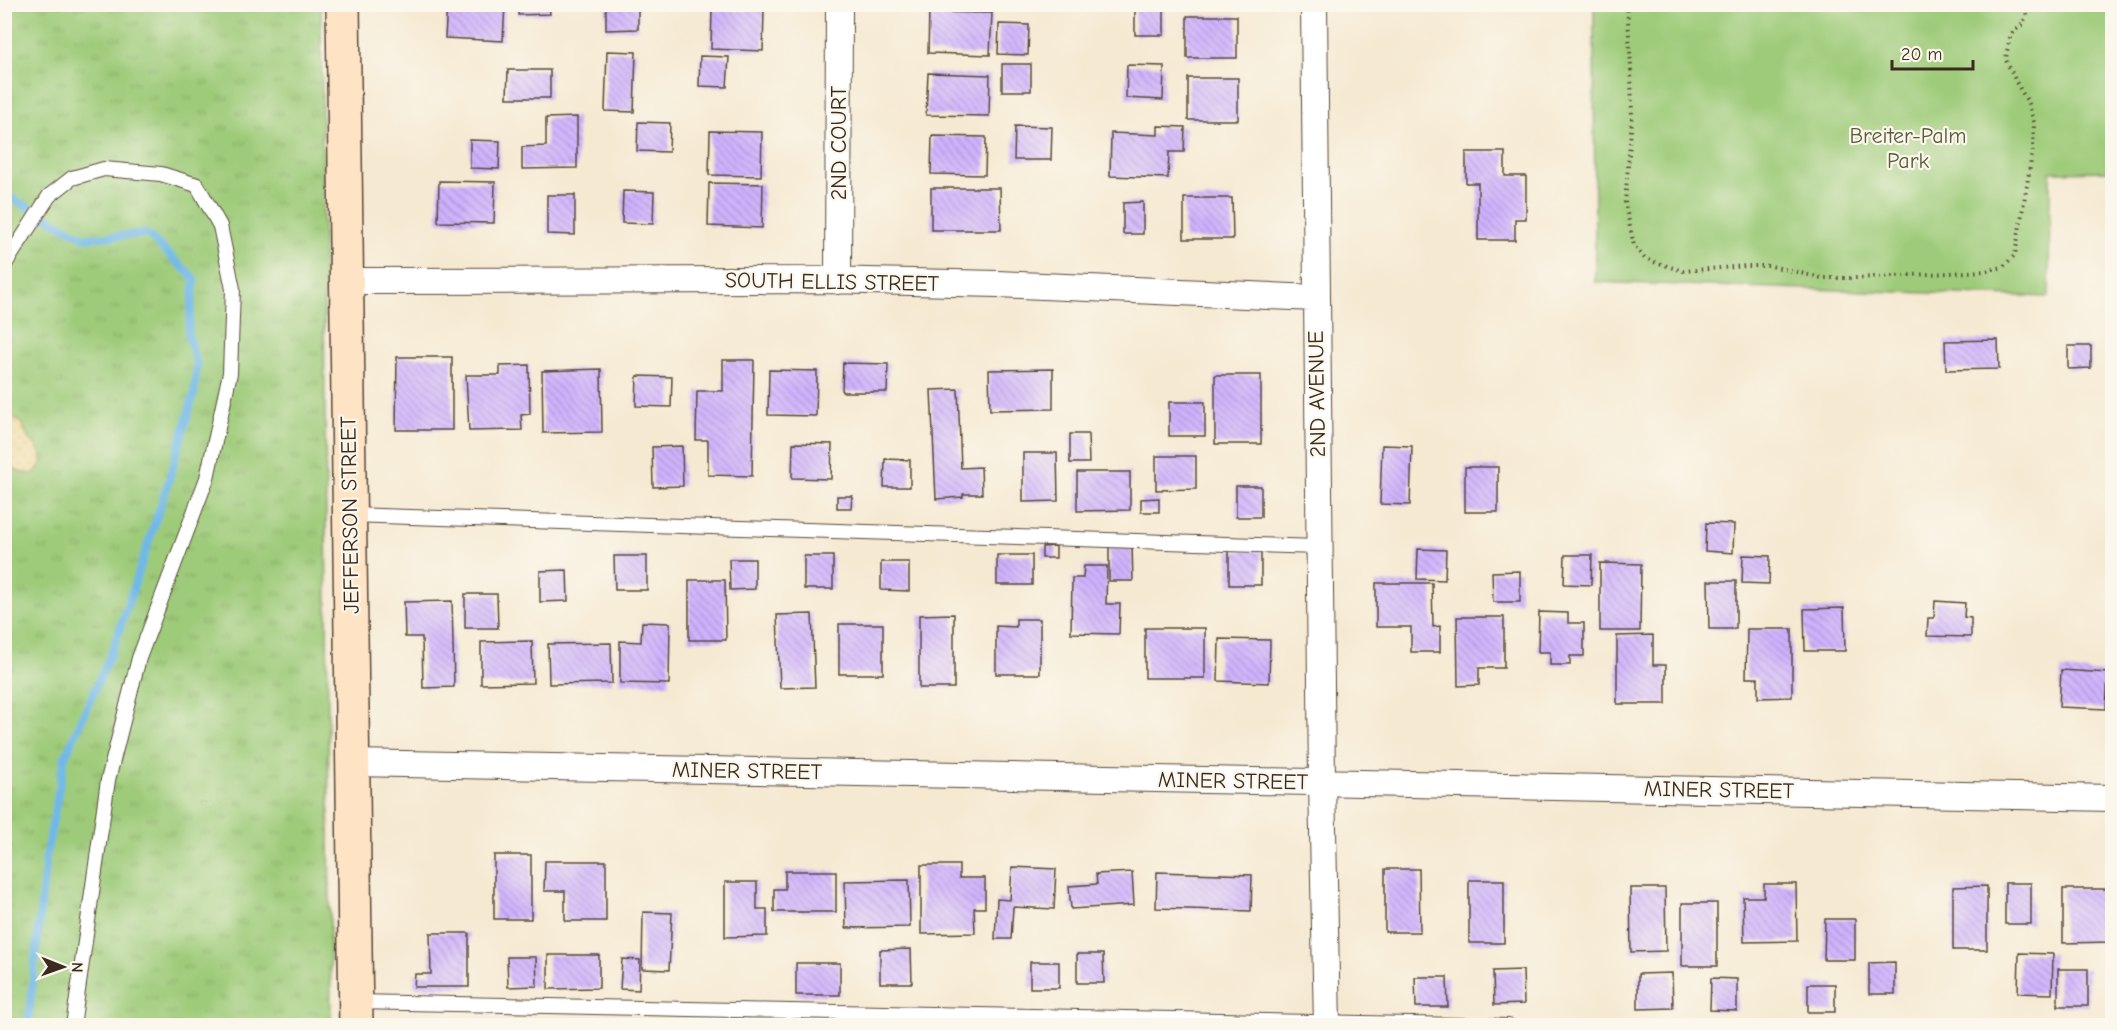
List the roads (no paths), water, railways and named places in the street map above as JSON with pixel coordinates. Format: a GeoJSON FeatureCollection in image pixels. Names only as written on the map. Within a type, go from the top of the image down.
{"type":"FeatureCollection","features":[{"type":"Feature","properties":{"kind":"street","name":"JEFFERSON STREET"},"geometry":{"type":"LineString","coordinates":[[343,4],[356,1014]]}},
{"type":"Feature","properties":{"kind":"street","name":"2ND COURT"},"geometry":{"type":"LineString","coordinates":[[838,280],[839,4]]}},
{"type":"Feature","properties":{"kind":"street","name":"2ND AVENUE"},"geometry":{"type":"LineString","coordinates":[[1314,4],[1322,783],[1327,1024]]}},
{"type":"Feature","properties":{"kind":"street","name":"SOUTH ELLIS STREET"},"geometry":{"type":"LineString","coordinates":[[347,281],[838,280],[998,284],[1316,298]]}},
{"type":"Feature","properties":{"kind":"street","name":"MINER STREET"},"geometry":{"type":"LineString","coordinates":[[353,764],[2112,798]]}},
{"type":"Feature","properties":{"kind":"lane"},"geometry":{"type":"LineString","coordinates":[[4,266],[48,196],[72,178],[104,169],[161,174],[197,185],[220,226],[233,289],[230,373],[207,478],[139,658],[108,780],[73,1026]]}},
{"type":"Feature","properties":{"kind":"lane"},"geometry":{"type":"LineString","coordinates":[[350,515],[1319,547]]}},
{"type":"Feature","properties":{"kind":"lane"},"geometry":{"type":"LineString","coordinates":[[356,1014],[1509,1026]]}},
{"type":"Feature","properties":{"kind":"waterway"},"geometry":{"type":"LineString","coordinates":[[4,194],[85,238],[147,234],[195,279],[188,334],[197,365],[194,394],[169,480],[114,646],[65,757],[46,857],[28,1026]]}},
{"type":"Feature","properties":{"kind":"park label","name":"Breiter-Palm Park"},"geometry":{"type":"Point","coordinates":[1908,148]}}]}
